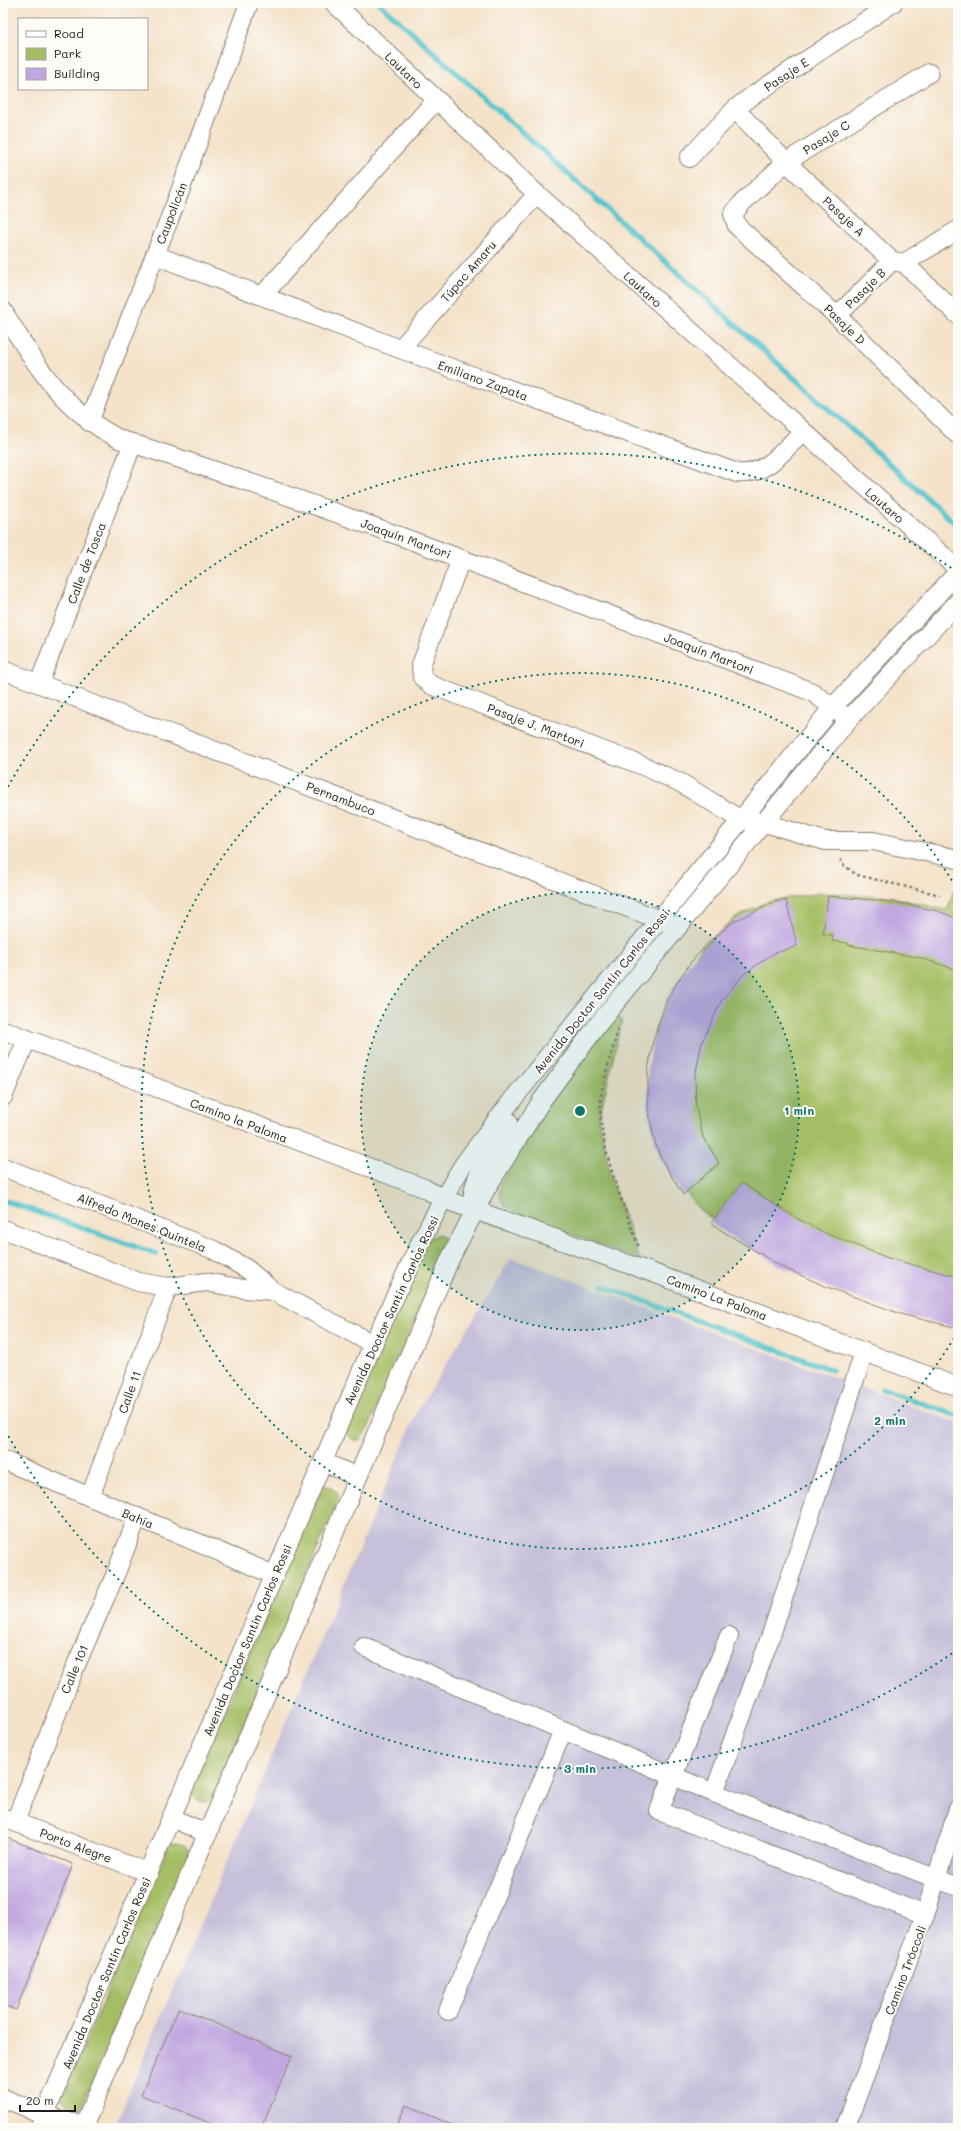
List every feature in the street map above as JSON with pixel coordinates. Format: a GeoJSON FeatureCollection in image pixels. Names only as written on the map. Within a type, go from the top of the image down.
{"type":"FeatureCollection","features":[{"type":"Feature","properties":{"kind":"street","name":"Caupolicán"},"geometry":{"type":"LineString","coordinates":[[89,422],[155,255],[249,3]]}},
{"type":"Feature","properties":{"kind":"street","name":"Lautaro"},"geometry":{"type":"LineString","coordinates":[[334,3],[537,194],[958,570]]}},
{"type":"Feature","properties":{"kind":"street","name":"Pasaje E"},"geometry":{"type":"LineString","coordinates":[[689,158],[735,109],[893,3]]}},
{"type":"Feature","properties":{"kind":"street","name":"Pasaje C"},"geometry":{"type":"LineString","coordinates":[[733,214],[742,203],[786,162],[929,73]]}},
{"type":"Feature","properties":{"kind":"street"},"geometry":{"type":"LineString","coordinates":[[263,295],[436,100]]}},
{"type":"Feature","properties":{"kind":"street","name":"Pasaje A"},"geometry":{"type":"LineString","coordinates":[[735,109],[786,162],[958,315]]}},
{"type":"Feature","properties":{"kind":"street","name":"Túpac Amaru"},"geometry":{"type":"LineString","coordinates":[[400,349],[537,194]]}},
{"type":"Feature","properties":{"kind":"street","name":"Pasaje D"},"geometry":{"type":"LineString","coordinates":[[733,214],[736,226],[837,316],[958,435]]}},
{"type":"Feature","properties":{"kind":"street","name":"Pasaje B"},"geometry":{"type":"LineString","coordinates":[[837,316],[898,262],[958,230]]}},
{"type":"Feature","properties":{"kind":"street","name":"Emiliano Zapata"},"geometry":{"type":"LineString","coordinates":[[155,255],[263,295],[400,349],[737,473],[748,474],[760,471],[770,464],[802,432]]}},
{"type":"Feature","properties":{"kind":"street","name":"Joaquín Martori"},"geometry":{"type":"LineString","coordinates":[[3,311],[45,377],[89,422],[119,439],[324,508],[812,692],[849,719]]}},
{"type":"Feature","properties":{"kind":"street","name":"Calle de Tosca"},"geometry":{"type":"LineString","coordinates":[[39,683],[133,444]]}},
{"type":"Feature","properties":{"kind":"street","name":"Pasaje J. Martori"},"geometry":{"type":"LineString","coordinates":[[461,559],[421,665],[422,677],[432,685],[641,765],[681,783],[741,820],[765,823],[825,841],[873,841],[958,859]]}},
{"type":"Feature","properties":{"kind":"street","name":"Avenida Doctor Santín Carlos Rossi"},"geometry":{"type":"LineString","coordinates":[[42,2121],[149,1873],[274,1574],[373,1344],[420,1243],[463,1165],[513,1099],[833,707],[958,570]]}},
{"type":"Feature","properties":{"kind":"street","name":"Avenida Doctor Santín Carlos Rossi"},"geometry":{"type":"LineString","coordinates":[[85,2127],[450,1259],[475,1209],[542,1100],[616,1003],[849,719],[958,602]]}},
{"type":"Feature","properties":{"kind":"street","name":"Pernambuco"},"geometry":{"type":"LineString","coordinates":[[3,670],[678,927]]}},
{"type":"Feature","properties":{"kind":"street","name":"Camino la Paloma"},"geometry":{"type":"LineString","coordinates":[[3,1030],[424,1188],[443,1199],[475,1209]]}},
{"type":"Feature","properties":{"kind":"street"},"geometry":{"type":"LineString","coordinates":[[3,1097],[27,1039]]}},
{"type":"Feature","properties":{"kind":"street"},"geometry":{"type":"LineString","coordinates":[[475,1209],[472,1200],[474,1186],[509,1120],[513,1099]]}},
{"type":"Feature","properties":{"kind":"street","name":"Alfredo Mones Quintela"},"geometry":{"type":"LineString","coordinates":[[3,1167],[214,1250],[247,1269],[273,1291],[373,1344]]}},
{"type":"Feature","properties":{"kind":"street","name":"Camino La Paloma"},"geometry":{"type":"LineString","coordinates":[[475,1209],[645,1270],[958,1387]]}},
{"type":"Feature","properties":{"kind":"street","name":"Alfredo Mones Quintela"},"geometry":{"type":"LineString","coordinates":[[3,1229],[138,1282],[168,1287],[206,1282],[244,1289],[273,1291]]}},
{"type":"Feature","properties":{"kind":"street","name":"Calle 11"},"geometry":{"type":"LineString","coordinates":[[90,1497],[168,1287]]}},
{"type":"Feature","properties":{"kind":"street"},"geometry":{"type":"LineString","coordinates":[[714,1793],[772,1632],[864,1352]]}},
{"type":"Feature","properties":{"kind":"street","name":"Bahía"},"geometry":{"type":"LineString","coordinates":[[3,1460],[137,1518],[274,1574]]}},
{"type":"Feature","properties":{"kind":"street"},"geometry":{"type":"LineString","coordinates":[[323,1462],[358,1477]]}},
{"type":"Feature","properties":{"kind":"street","name":"Calle 101"},"geometry":{"type":"LineString","coordinates":[[9,1820],[116,1573],[137,1518]]}},
{"type":"Feature","properties":{"kind":"street"},"geometry":{"type":"LineString","coordinates":[[729,1636],[659,1811],[925,1915]]}},
{"type":"Feature","properties":{"kind":"street"},"geometry":{"type":"LineString","coordinates":[[364,1647],[714,1793],[958,1887]]}},
{"type":"Feature","properties":{"kind":"street"},"geometry":{"type":"LineString","coordinates":[[448,2011],[563,1730]]}},
{"type":"Feature","properties":{"kind":"street","name":"Camino Tróccoli"},"geometry":{"type":"LineString","coordinates":[[845,2128],[938,1880],[958,1809]]}},
{"type":"Feature","properties":{"kind":"street"},"geometry":{"type":"LineString","coordinates":[[172,1818],[208,1834]]}},
{"type":"Feature","properties":{"kind":"street","name":"Porto Alegre"},"geometry":{"type":"LineString","coordinates":[[9,1820],[149,1873]]}},
{"type":"Feature","properties":{"kind":"street"},"geometry":{"type":"LineString","coordinates":[[3,2098],[42,2121],[85,2127]]}},
{"type":"Feature","properties":{"kind":"path"},"geometry":{"type":"LineString","coordinates":[[842,841],[841,863],[857,875],[940,895]]}},
{"type":"Feature","properties":{"kind":"path"},"geometry":{"type":"LineString","coordinates":[[616,1003],[619,1026],[601,1097],[601,1120],[611,1166],[645,1270]]}},
{"type":"Feature","properties":{"kind":"shaded area"},"geometry":{"type":"Polygon","coordinates":[[[511,1258],[958,1423],[958,2128],[114,2128],[417,1412],[511,1258]]]}},
{"type":"Feature","properties":{"kind":"green space"},"geometry":{"type":"Polygon","coordinates":[[[954,890],[958,891],[958,1321],[785,1264],[700,1211],[665,1163],[650,1068],[655,1031],[671,992],[703,946],[734,919],[769,901],[820,893],[889,897],[947,910],[954,890]]]}},
{"type":"Feature","properties":{"kind":"green space"},"geometry":{"type":"Polygon","coordinates":[[[616,1016],[622,1020],[599,1119],[611,1179],[640,1260],[514,1212],[505,1205],[500,1195],[502,1180],[551,1101],[616,1016]]]}},
{"type":"Feature","properties":{"kind":"green space"},"geometry":{"type":"Polygon","coordinates":[[[438,1234],[447,1242],[446,1249],[366,1433],[359,1440],[353,1440],[346,1433],[345,1428],[428,1239],[438,1234]]]}},
{"type":"Feature","properties":{"kind":"green space"},"geometry":{"type":"Polygon","coordinates":[[[328,1486],[338,1493],[338,1500],[213,1796],[206,1802],[197,1800],[192,1795],[192,1790],[318,1492],[322,1487],[328,1486]]]}},
{"type":"Feature","properties":{"kind":"green space"},"geometry":{"type":"Polygon","coordinates":[[[173,1843],[184,1845],[189,1851],[188,1857],[83,2103],[80,2107],[73,2108],[63,2101],[63,2096],[169,1845],[173,1843]]]}},
{"type":"Feature","properties":{"kind":"building"},"geometry":{"type":"Polygon","coordinates":[[[828,896],[896,902],[938,911],[958,919],[958,970],[917,957],[832,941],[833,935],[823,934],[828,896]]]}},
{"type":"Feature","properties":{"kind":"building"},"geometry":{"type":"Polygon","coordinates":[[[786,900],[797,946],[772,954],[744,974],[722,1000],[702,1042],[695,1076],[696,1108],[703,1137],[719,1163],[683,1195],[660,1157],[654,1139],[648,1108],[648,1071],[653,1041],[667,999],[691,962],[711,940],[733,922],[774,902],[786,900]]]}},
{"type":"Feature","properties":{"kind":"building"},"geometry":{"type":"Polygon","coordinates":[[[742,1183],[796,1218],[825,1233],[888,1258],[958,1277],[958,1328],[904,1315],[827,1287],[782,1267],[724,1232],[711,1223],[742,1183]]]}},
{"type":"Feature","properties":{"kind":"building"},"geometry":{"type":"Polygon","coordinates":[[[7,1838],[73,1864],[16,2010],[3,2005],[3,1849],[7,1838]]]}},
{"type":"Feature","properties":{"kind":"building"},"geometry":{"type":"Polygon","coordinates":[[[179,2008],[292,2056],[261,2128],[222,2128],[141,2095],[179,2008]]]}},
{"type":"Feature","properties":{"kind":"building"},"geometry":{"type":"Polygon","coordinates":[[[406,2105],[459,2128],[396,2128],[406,2105]]]}},
{"type":"Feature","properties":{"kind":"waterway"},"geometry":{"type":"LineString","coordinates":[[379,3],[958,526]]}},
{"type":"Feature","properties":{"kind":"waterway"},"geometry":{"type":"LineString","coordinates":[[3,1200],[156,1254]]}},
{"type":"Feature","properties":{"kind":"waterway"},"geometry":{"type":"LineString","coordinates":[[603,1286],[832,1370]]}},
{"type":"Feature","properties":{"kind":"waterway"},"geometry":{"type":"LineString","coordinates":[[882,1389],[958,1416]]}}]}
